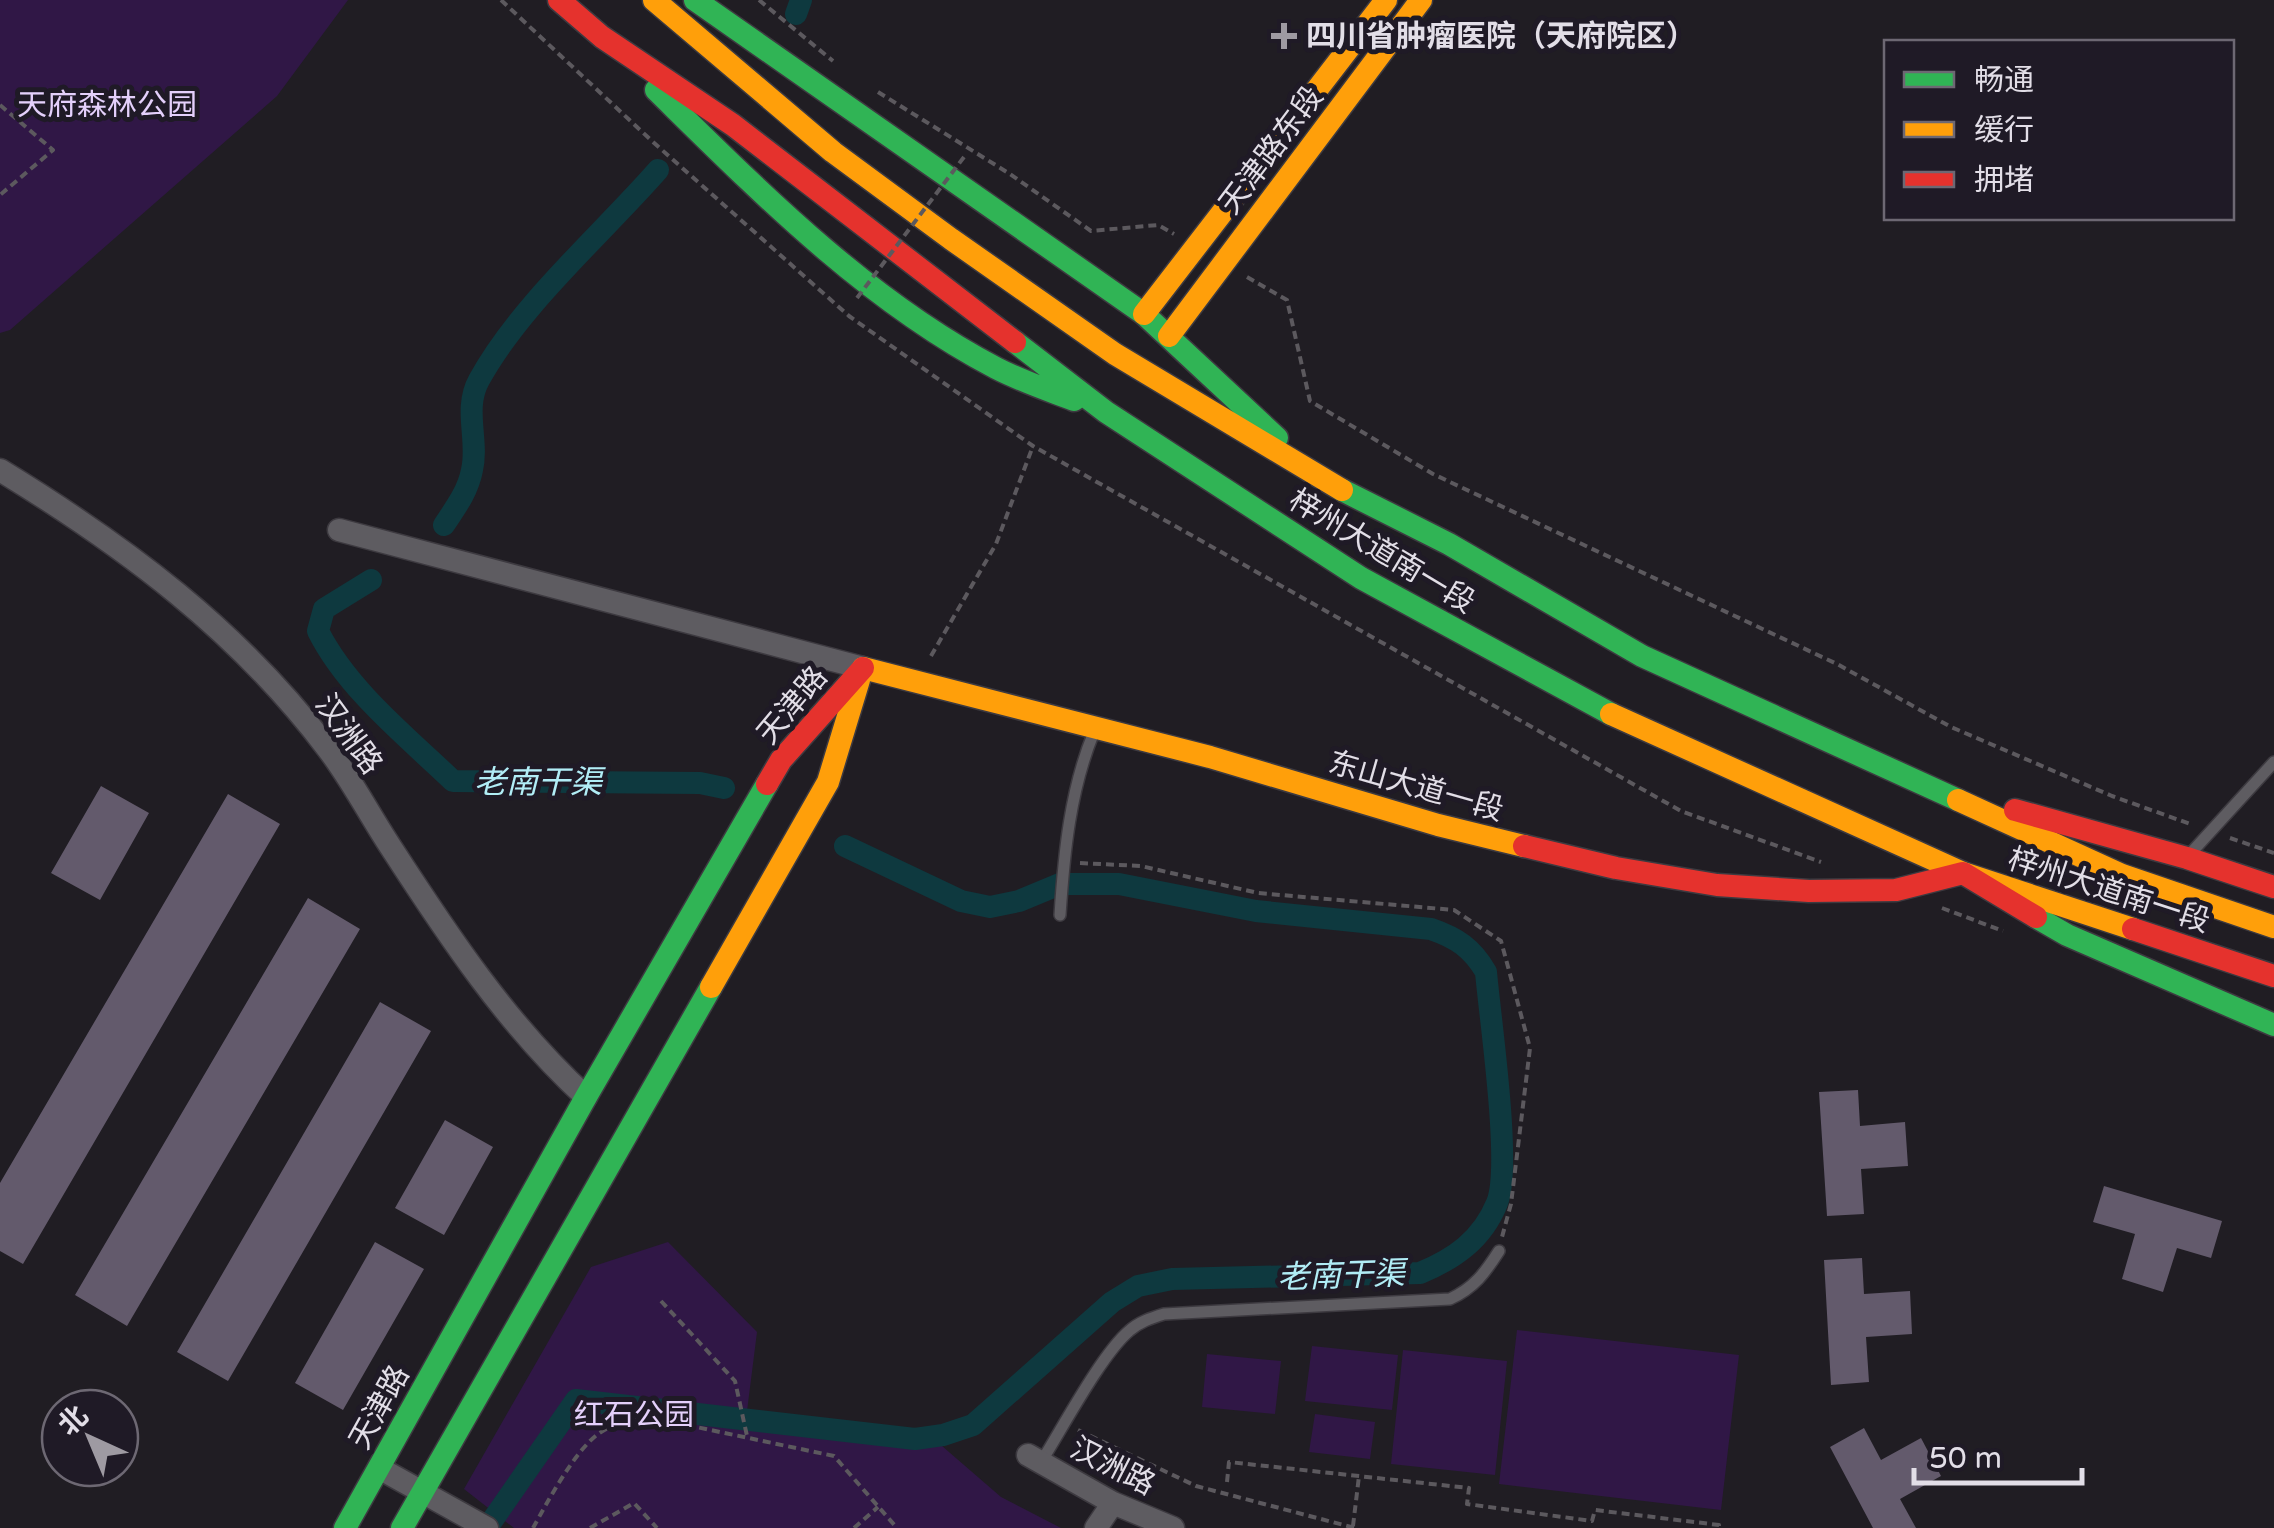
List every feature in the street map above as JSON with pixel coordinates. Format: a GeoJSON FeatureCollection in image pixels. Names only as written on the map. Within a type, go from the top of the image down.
{"type":"FeatureCollection","features":[{"type":"Feature","properties":{"kind":"main road","name":"梓州大道南一段"},"geometry":{"type":"LineString","coordinates":[[559,0],[602,37],[733,124],[1106,412],[1361,578],[1623,722],[1962,873],[2274,976]]}},
{"type":"Feature","properties":{"kind":"main road","name":"梓州大道南一段"},"geometry":{"type":"LineString","coordinates":[[654,0],[833,152],[951,240],[1115,354],[1320,478],[1449,544],[1642,656],[2122,875],[2274,927]]}},
{"type":"Feature","properties":{"kind":"main road"},"geometry":{"type":"LineString","coordinates":[[695,0],[1144,314],[1320,478]]}},
{"type":"Feature","properties":{"kind":"main road","name":"天津路东段"},"geometry":{"type":"LineString","coordinates":[[1144,314],[1386,0]]}},
{"type":"Feature","properties":{"kind":"main road","name":"天津路东段"},"geometry":{"type":"LineString","coordinates":[[1169,336],[1421,0]]}},
{"type":"Feature","properties":{"kind":"main road"},"geometry":{"type":"LineString","coordinates":[[602,37],[726,158],[868,284],[993,368],[1106,412]]}},
{"type":"Feature","properties":{"kind":"main road","name":"东山大道一段"},"geometry":{"type":"LineString","coordinates":[[863,668],[1210,757],[1438,826],[1616,868],[1716,884],[1809,891],[1896,890],[1962,873]]}},
{"type":"Feature","properties":{"kind":"main road","name":"天津路"},"geometry":{"type":"LineString","coordinates":[[345,1528],[586,1097],[781,760],[863,668]]}},
{"type":"Feature","properties":{"kind":"main road","name":"天津路"},"geometry":{"type":"LineString","coordinates":[[402,1528],[828,782],[863,668]]}},
{"type":"Feature","properties":{"kind":"main road"},"geometry":{"type":"LineString","coordinates":[[1934,788],[2187,858],[2274,887]]}},
{"type":"Feature","properties":{"kind":"main road"},"geometry":{"type":"LineString","coordinates":[[1962,873],[2067,935],[2274,1025]]}},
{"type":"Feature","properties":{"kind":"street","name":"汉洲路"},"geometry":{"type":"LineString","coordinates":[[0,470],[84,522],[182,596],[250,656],[330,751],[456,948],[555,1068],[586,1097]]}},
{"type":"Feature","properties":{"kind":"street"},"geometry":{"type":"LineString","coordinates":[[340,530],[863,668]]}},
{"type":"Feature","properties":{"kind":"street","name":"汉洲路"},"geometry":{"type":"LineString","coordinates":[[1034,1459],[1113,1503],[1173,1528]]}},
{"type":"Feature","properties":{"kind":"street"},"geometry":{"type":"LineString","coordinates":[[378,1468],[482,1525]]}},
{"type":"Feature","properties":{"kind":"street"},"geometry":{"type":"LineString","coordinates":[[1096,1528],[1113,1503]]}},
{"type":"Feature","properties":{"kind":"lane"},"geometry":{"type":"LineString","coordinates":[[1060,915],[1064,862],[1080,768],[1096,728]]}},
{"type":"Feature","properties":{"kind":"lane"},"geometry":{"type":"LineString","coordinates":[[2187,858],[2274,762]]}},
{"type":"Feature","properties":{"kind":"lane"},"geometry":{"type":"LineString","coordinates":[[1034,1459],[1065,1424],[1112,1350],[1144,1321],[1164,1314],[1450,1299],[1482,1278],[1499,1251]]}},
{"type":"Feature","properties":{"kind":"path"},"geometry":{"type":"LineString","coordinates":[[760,0],[835,62]]}},
{"type":"Feature","properties":{"kind":"path"},"geometry":{"type":"LineString","coordinates":[[866,85],[1010,174],[1091,231],[1158,225],[1196,247]]}},
{"type":"Feature","properties":{"kind":"path"},"geometry":{"type":"LineString","coordinates":[[0,105],[53,150],[0,195]]}},
{"type":"Feature","properties":{"kind":"path"},"geometry":{"type":"LineString","coordinates":[[857,298],[964,157]]}},
{"type":"Feature","properties":{"kind":"path"},"geometry":{"type":"LineString","coordinates":[[1224,263],[1287,300],[1310,401],[1434,474],[1838,664],[1951,728],[2112,796],[2274,853]]}},
{"type":"Feature","properties":{"kind":"path"},"geometry":{"type":"LineString","coordinates":[[916,682],[996,544],[1033,446]]}},
{"type":"Feature","properties":{"kind":"path"},"geometry":{"type":"LineString","coordinates":[[1064,862],[1141,866],[1258,892],[1454,910],[1500,941],[1530,1048],[1511,1204],[1499,1251]]}},
{"type":"Feature","properties":{"kind":"path"},"geometry":{"type":"LineString","coordinates":[[661,1301],[735,1381],[748,1438]]}},
{"type":"Feature","properties":{"kind":"path"},"geometry":{"type":"LineString","coordinates":[[533,1528],[596,1436],[622,1421],[644,1416],[834,1456],[897,1528]]}},
{"type":"Feature","properties":{"kind":"path"},"geometry":{"type":"LineString","coordinates":[[1065,1424],[1196,1486],[1354,1528],[1359,1476]]}},
{"type":"Feature","properties":{"kind":"path"},"geometry":{"type":"LineString","coordinates":[[1226,1482],[1229,1462],[1469,1488],[1467,1504],[1592,1521],[1594,1510],[1719,1528]]}},
{"type":"Feature","properties":{"kind":"path"},"geometry":{"type":"LineString","coordinates":[[590,1528],[634,1503],[657,1528]]}},
{"type":"Feature","properties":{"kind":"path"},"geometry":{"type":"LineString","coordinates":[[854,1528],[878,1507]]}},
{"type":"Feature","properties":{"kind":"green space","name":"天府森林公园"},"geometry":{"type":"Polygon","coordinates":[[[0,0],[348,0],[277,96],[10,330],[0,333],[0,0]]]}},
{"type":"Feature","properties":{"kind":"green space","name":"红石公园"},"geometry":{"type":"Polygon","coordinates":[[[668,1242],[757,1332],[745,1427],[942,1446],[1001,1497],[1061,1528],[514,1528],[464,1489],[591,1267],[668,1242]]]}},
{"type":"Feature","properties":{"kind":"green space"},"geometry":{"type":"Polygon","coordinates":[[[1517,1330],[1739,1355],[1721,1510],[1499,1484],[1517,1330]]]}},
{"type":"Feature","properties":{"kind":"green space"},"geometry":{"type":"Polygon","coordinates":[[[1312,1346],[1398,1355],[1392,1410],[1305,1401],[1312,1346]]]}},
{"type":"Feature","properties":{"kind":"green space"},"geometry":{"type":"Polygon","coordinates":[[[1403,1350],[1507,1361],[1495,1475],[1391,1464],[1403,1350]]]}},
{"type":"Feature","properties":{"kind":"green space"},"geometry":{"type":"Polygon","coordinates":[[[1207,1354],[1281,1361],[1275,1414],[1202,1407],[1207,1354]]]}},
{"type":"Feature","properties":{"kind":"green space"},"geometry":{"type":"Polygon","coordinates":[[[1315,1414],[1375,1422],[1370,1459],[1309,1452],[1315,1414]]]}},
{"type":"Feature","properties":{"kind":"building"},"geometry":{"type":"Polygon","coordinates":[[[101,786],[149,813],[100,900],[51,873],[101,786]]]}},
{"type":"Feature","properties":{"kind":"building"},"geometry":{"type":"Polygon","coordinates":[[[228,794],[280,824],[23,1264],[0,1251],[0,1183],[228,794]]]}},
{"type":"Feature","properties":{"kind":"building"},"geometry":{"type":"Polygon","coordinates":[[[308,898],[360,929],[127,1326],[75,1295],[308,898]]]}},
{"type":"Feature","properties":{"kind":"building"},"geometry":{"type":"Polygon","coordinates":[[[380,1002],[431,1031],[228,1381],[177,1352],[380,1002]]]}},
{"type":"Feature","properties":{"kind":"building"},"geometry":{"type":"Polygon","coordinates":[[[1858,1090],[1860,1126],[1905,1122],[1908,1166],[1861,1169],[1864,1214],[1827,1216],[1819,1092],[1858,1090]]]}},
{"type":"Feature","properties":{"kind":"building"},"geometry":{"type":"Polygon","coordinates":[[[445,1120],[493,1147],[444,1235],[395,1208],[445,1120]]]}},
{"type":"Feature","properties":{"kind":"building"},"geometry":{"type":"Polygon","coordinates":[[[2104,1186],[2222,1221],[2211,1258],[2177,1248],[2163,1292],[2122,1279],[2135,1234],[2093,1222],[2104,1186]]]}},
{"type":"Feature","properties":{"kind":"building"},"geometry":{"type":"Polygon","coordinates":[[[375,1242],[424,1269],[343,1410],[295,1383],[375,1242]]]}},
{"type":"Feature","properties":{"kind":"building"},"geometry":{"type":"Polygon","coordinates":[[[1862,1258],[1864,1294],[1910,1291],[1912,1334],[1866,1337],[1869,1382],[1831,1385],[1824,1260],[1862,1258]]]}},
{"type":"Feature","properties":{"kind":"building"},"geometry":{"type":"Polygon","coordinates":[[[1864,1428],[1881,1460],[1921,1438],[1941,1476],[1900,1499],[1916,1528],[1873,1528],[1830,1447],[1864,1428]]]}},
{"type":"Feature","properties":{"kind":"waterway","name":"老南干渠"},"geometry":{"type":"LineString","coordinates":[[796,14],[801,0]]}},
{"type":"Feature","properties":{"kind":"waterway","name":"老南干渠"},"geometry":{"type":"LineString","coordinates":[[444,525],[465,492],[472,470],[472,402],[479,380],[539,298],[658,170]]}},
{"type":"Feature","properties":{"kind":"waterway","name":"老南干渠"},"geometry":{"type":"LineString","coordinates":[[371,580],[324,609],[318,631],[361,692],[453,781],[700,783],[724,788]]}},
{"type":"Feature","properties":{"kind":"waterway","name":"老南干渠"},"geometry":{"type":"LineString","coordinates":[[487,1528],[576,1400],[915,1439],[943,1435],[973,1425],[1112,1302],[1138,1286],[1172,1279],[1420,1273],[1466,1247],[1491,1216],[1501,1184],[1502,1158],[1486,972],[1456,940],[1431,929],[1256,911],[1119,884],[1060,884],[1019,901],[990,907],[961,901],[845,846]]}},
{"type":"Feature","properties":{"kind":"traffic: fast"},"geometry":{"type":"LineString","coordinates":[[695,0],[1144,314],[1277,438]]}},
{"type":"Feature","properties":{"kind":"traffic: fast"},"geometry":{"type":"LineString","coordinates":[[656,90],[816,242],[903,310],[996,368],[1074,400]]}},
{"type":"Feature","properties":{"kind":"traffic: fast"},"geometry":{"type":"LineString","coordinates":[[1015,342],[1106,412],[1361,578],[1611,714]]}},
{"type":"Feature","properties":{"kind":"traffic: fast"},"geometry":{"type":"LineString","coordinates":[[1342,490],[1449,544],[1642,656],[1958,800]]}},
{"type":"Feature","properties":{"kind":"traffic: fast"},"geometry":{"type":"LineString","coordinates":[[345,1528],[586,1097],[767,784]]}},
{"type":"Feature","properties":{"kind":"traffic: fast"},"geometry":{"type":"LineString","coordinates":[[2036,917],[2067,935],[2274,1025]]}},
{"type":"Feature","properties":{"kind":"traffic: fast"},"geometry":{"type":"LineString","coordinates":[[402,1528],[711,987]]}},
{"type":"Feature","properties":{"kind":"traffic: slow"},"geometry":{"type":"LineString","coordinates":[[654,0],[833,152],[951,239],[1115,354],[1342,490]]}},
{"type":"Feature","properties":{"kind":"traffic: slow"},"geometry":{"type":"LineString","coordinates":[[1144,314],[1386,0]]}},
{"type":"Feature","properties":{"kind":"traffic: slow"},"geometry":{"type":"LineString","coordinates":[[1169,336],[1421,0]]}},
{"type":"Feature","properties":{"kind":"traffic: slow"},"geometry":{"type":"LineString","coordinates":[[863,668],[1210,757],[1438,825],[1524,846]]}},
{"type":"Feature","properties":{"kind":"traffic: slow"},"geometry":{"type":"LineString","coordinates":[[711,987],[828,782],[859,680]]}},
{"type":"Feature","properties":{"kind":"traffic: slow"},"geometry":{"type":"LineString","coordinates":[[1611,714],[1963,873],[2133,929]]}},
{"type":"Feature","properties":{"kind":"traffic: slow"},"geometry":{"type":"LineString","coordinates":[[1958,800],[2122,875],[2274,927]]}},
{"type":"Feature","properties":{"kind":"traffic: jam"},"geometry":{"type":"LineString","coordinates":[[559,0],[602,37],[733,125],[1015,342]]}},
{"type":"Feature","properties":{"kind":"traffic: jam"},"geometry":{"type":"LineString","coordinates":[[767,784],[781,760],[863,668]]}},
{"type":"Feature","properties":{"kind":"traffic: jam"},"geometry":{"type":"LineString","coordinates":[[2015,810],[2187,858],[2274,887]]}},
{"type":"Feature","properties":{"kind":"traffic: jam"},"geometry":{"type":"LineString","coordinates":[[1524,846],[1616,868],[1717,885],[1809,891],[1896,890],[1963,873],[2036,917]]}},
{"type":"Feature","properties":{"kind":"traffic: jam"},"geometry":{"type":"LineString","coordinates":[[2133,929],[2274,976]]}},
{"type":"Feature","properties":{"kind":"place","name":"四川省肿瘤医院（天府院区）"},"geometry":{"type":"Point","coordinates":[1284,36]}}]}
